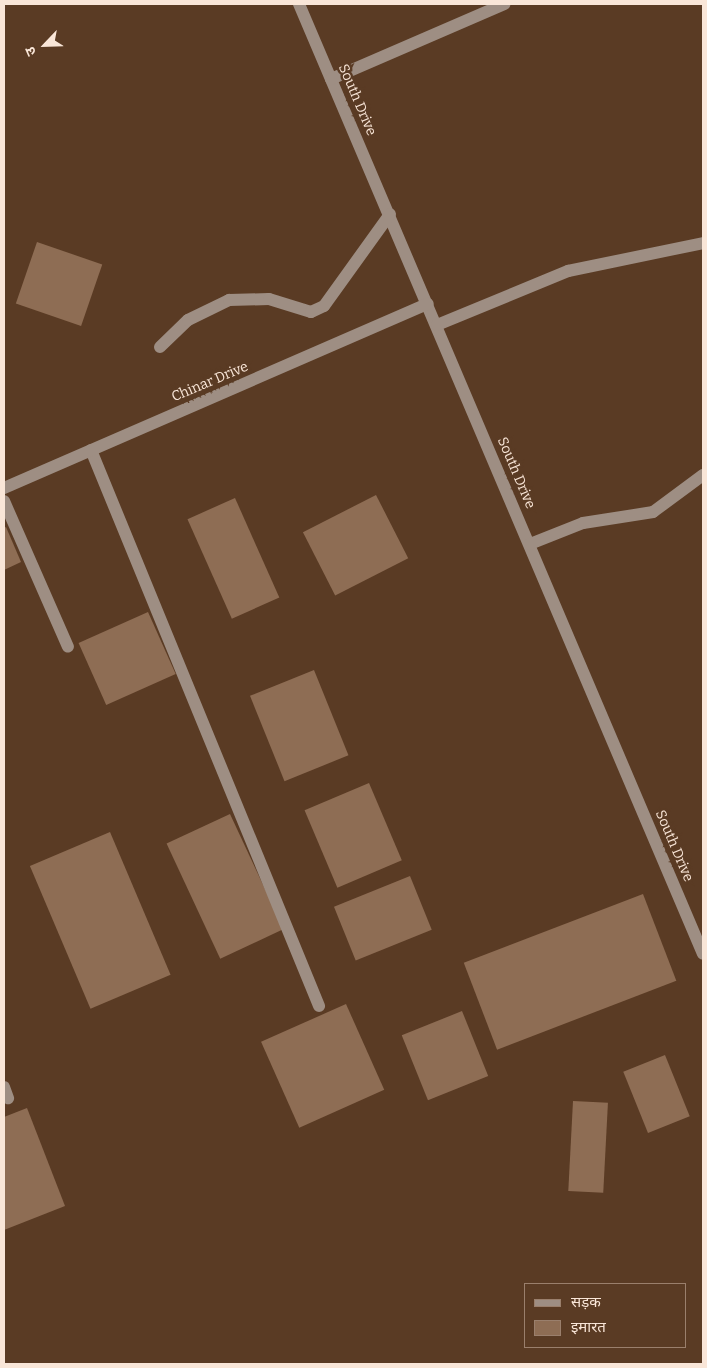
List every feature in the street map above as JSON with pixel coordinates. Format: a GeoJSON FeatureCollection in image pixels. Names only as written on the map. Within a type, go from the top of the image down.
{"type":"FeatureCollection","features":[{"type":"Feature","properties":{"kind":"street","name":"South Drive"},"geometry":{"type":"LineString","coordinates":[[299,4],[390,214],[703,954]]}},
{"type":"Feature","properties":{"kind":"street"},"geometry":{"type":"LineString","coordinates":[[331,78],[504,4]]}},
{"type":"Feature","properties":{"kind":"street"},"geometry":{"type":"LineString","coordinates":[[160,346],[188,320],[229,300],[269,299],[311,312],[324,306],[390,214]]}},
{"type":"Feature","properties":{"kind":"street"},"geometry":{"type":"LineString","coordinates":[[437,325],[568,271],[703,243]]}},
{"type":"Feature","properties":{"kind":"street","name":"Chinar Drive"},"geometry":{"type":"LineString","coordinates":[[4,488],[428,304]]}},
{"type":"Feature","properties":{"kind":"street"},"geometry":{"type":"LineString","coordinates":[[91,450],[319,1006]]}},
{"type":"Feature","properties":{"kind":"street"},"geometry":{"type":"LineString","coordinates":[[530,544],[592,520],[653,512],[703,475]]}},
{"type":"Feature","properties":{"kind":"street"},"geometry":{"type":"LineString","coordinates":[[4,502],[68,647]]}},
{"type":"Feature","properties":{"kind":"building"},"geometry":{"type":"Polygon","coordinates":[[[37,242],[102,264],[81,326],[16,303],[37,242]]]}},
{"type":"Feature","properties":{"kind":"building"},"geometry":{"type":"Polygon","coordinates":[[[376,495],[408,558],[335,595],[303,532],[376,495]]]}},
{"type":"Feature","properties":{"kind":"building"},"geometry":{"type":"Polygon","coordinates":[[[235,498],[279,598],[232,619],[187,519],[235,498]]]}},
{"type":"Feature","properties":{"kind":"building"},"geometry":{"type":"Polygon","coordinates":[[[6,527],[21,562],[4,570],[4,528],[6,527]]]}},
{"type":"Feature","properties":{"kind":"building"},"geometry":{"type":"Polygon","coordinates":[[[148,612],[176,674],[106,705],[79,643],[148,612]]]}},
{"type":"Feature","properties":{"kind":"building"},"geometry":{"type":"Polygon","coordinates":[[[314,670],[348,755],[284,781],[250,696],[314,670]]]}},
{"type":"Feature","properties":{"kind":"building"},"geometry":{"type":"Polygon","coordinates":[[[369,783],[402,860],[337,888],[305,810],[369,783]]]}},
{"type":"Feature","properties":{"kind":"building"},"geometry":{"type":"Polygon","coordinates":[[[230,814],[284,929],[220,959],[167,844],[230,814]]]}},
{"type":"Feature","properties":{"kind":"building"},"geometry":{"type":"Polygon","coordinates":[[[110,832],[171,975],[90,1009],[30,866],[110,832]]]}},
{"type":"Feature","properties":{"kind":"building"},"geometry":{"type":"Polygon","coordinates":[[[410,876],[432,930],[356,960],[334,907],[410,876]]]}},
{"type":"Feature","properties":{"kind":"building"},"geometry":{"type":"Polygon","coordinates":[[[643,894],[676,981],[497,1050],[464,963],[643,894]]]}},
{"type":"Feature","properties":{"kind":"building"},"geometry":{"type":"Polygon","coordinates":[[[346,1004],[384,1090],[299,1128],[261,1042],[346,1004]]]}},
{"type":"Feature","properties":{"kind":"building"},"geometry":{"type":"Polygon","coordinates":[[[462,1011],[488,1076],[428,1100],[402,1035],[462,1011]]]}},
{"type":"Feature","properties":{"kind":"building"},"geometry":{"type":"Polygon","coordinates":[[[665,1055],[690,1116],[648,1133],[623,1072],[665,1055]]]}},
{"type":"Feature","properties":{"kind":"building"},"geometry":{"type":"Polygon","coordinates":[[[573,1101],[608,1103],[603,1193],[568,1191],[573,1101]]]}},
{"type":"Feature","properties":{"kind":"building"},"geometry":{"type":"Polygon","coordinates":[[[27,1108],[65,1206],[4,1230],[4,1117],[27,1108]]]}}]}
